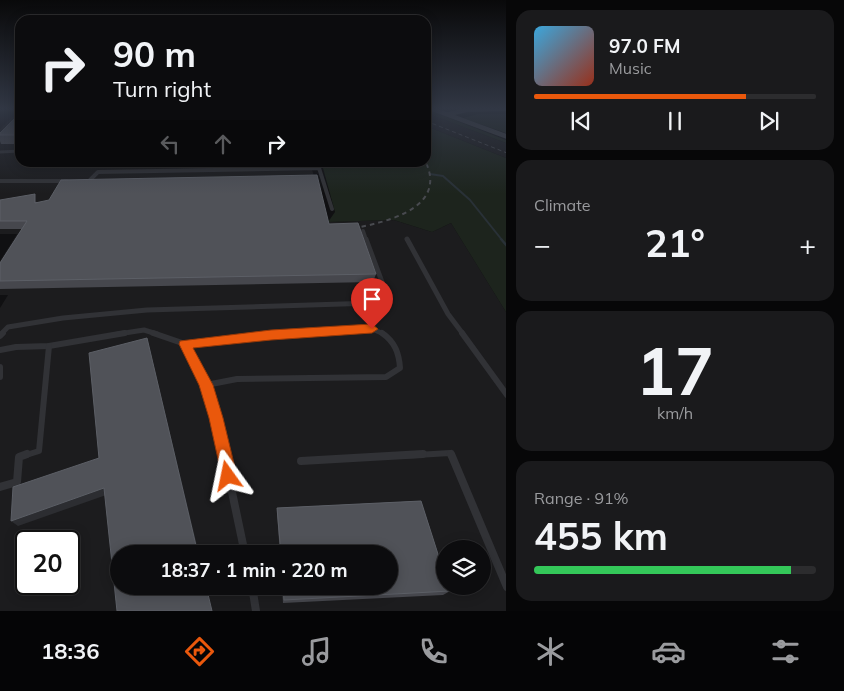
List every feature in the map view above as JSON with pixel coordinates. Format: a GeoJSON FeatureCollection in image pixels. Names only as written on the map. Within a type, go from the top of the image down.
{"type":"FeatureCollection","features":[{"type":"Feature","properties":{"kind":"lane"},"geometry":{"type":"LineString","coordinates":[[0,152],[15,151]]}},
{"type":"Feature","properties":{"kind":"lane"},"geometry":{"type":"LineString","coordinates":[[81,181],[89,181],[98,172],[319,168],[332,210]]}},
{"type":"Feature","properties":{"kind":"lane"},"geometry":{"type":"LineString","coordinates":[[0,181],[72,181]]}},
{"type":"Feature","properties":{"kind":"lane"},"geometry":{"type":"LineString","coordinates":[[0,336],[8,327],[63,318],[132,311],[374,303],[381,298],[385,290],[363,231]]}},
{"type":"Feature","properties":{"kind":"lane"},"geometry":{"type":"LineString","coordinates":[[407,239],[448,314],[506,395]]}},
{"type":"Feature","properties":{"kind":"lane"},"geometry":{"type":"LineString","coordinates":[[0,350],[16,347],[49,346],[144,330],[185,344],[271,335],[372,329],[387,335],[392,340],[400,362],[400,368],[386,377],[236,379],[206,385]]}},
{"type":"Feature","properties":{"kind":"lane"},"geometry":{"type":"LineString","coordinates":[[185,344],[206,385],[216,418],[243,545]]}},
{"type":"Feature","properties":{"kind":"lane"},"geometry":{"type":"LineString","coordinates":[[0,487],[17,482],[19,457],[38,451],[49,346]]}},
{"type":"Feature","properties":{"kind":"lane"},"geometry":{"type":"LineString","coordinates":[[0,367],[0,377]]}},
{"type":"Feature","properties":{"kind":"lane"},"geometry":{"type":"LineString","coordinates":[[301,461],[450,453],[506,587]]}},
{"type":"Feature","properties":{"kind":"lane"},"geometry":{"type":"LineString","coordinates":[[253,595],[256,611]]}},
{"type":"Feature","properties":{"kind":"shaded area"},"geometry":{"type":"Polygon","coordinates":[[[0,138],[15,138],[15,167],[311,167],[328,222],[394,220],[432,232],[451,223],[506,312],[506,611],[0,611],[0,308],[8,295],[0,295],[0,261],[17,234],[0,234],[0,138]]]}},
{"type":"Feature","properties":{"kind":"shaded area"},"geometry":{"type":"Polygon","coordinates":[[[431,138],[455,138],[506,158],[506,312],[451,223],[432,232],[394,220],[328,222],[335,212],[322,167],[431,167],[431,138]]]}},
{"type":"Feature","properties":{"kind":"shaded area"},"geometry":{"type":"Polygon","coordinates":[[[455,138],[491,138],[506,143],[506,158],[455,138]]]}},
{"type":"Feature","properties":{"kind":"shaded area"},"geometry":{"type":"Polygon","coordinates":[[[491,138],[500,138],[506,140],[506,143],[491,138]]]}},
{"type":"Feature","properties":{"kind":"building"},"geometry":{"type":"Polygon","coordinates":[[[317,175],[329,224],[358,223],[376,274],[0,281],[0,263],[27,221],[0,221],[0,200],[35,194],[35,203],[49,200],[61,180],[317,175]]]}},
{"type":"Feature","properties":{"kind":"building"},"geometry":{"type":"Polygon","coordinates":[[[147,338],[196,545],[110,545],[104,488],[11,521],[13,487],[99,458],[89,353],[147,338]]]}},
{"type":"Feature","properties":{"kind":"building"},"geometry":{"type":"Polygon","coordinates":[[[421,501],[436,548],[436,592],[398,594],[398,545],[280,545],[277,508],[421,501]]]}},
{"type":"Feature","properties":{"kind":"building"},"geometry":{"type":"Polygon","coordinates":[[[115,595],[208,595],[212,611],[117,611],[115,595]]]}},
{"type":"Feature","properties":{"kind":"building"},"geometry":{"type":"Polygon","coordinates":[[[284,595],[376,595],[284,600],[284,595]]]}},
{"type":"Feature","properties":{"kind":"waterway"},"geometry":{"type":"LineString","coordinates":[[430,174],[443,176],[470,200],[502,240]]}},
{"type":"Feature","properties":{"kind":"waterway"},"geometry":{"type":"LineString","coordinates":[[501,239],[506,245]]}},
{"type":"Feature","properties":{"kind":"railway"},"geometry":{"type":"LineString","coordinates":[[468,138],[506,153]]}},
{"type":"Feature","properties":{"kind":"railway"},"geometry":{"type":"LineString","coordinates":[[345,230],[390,219],[418,205],[427,194],[430,181],[427,167]]}},
{"type":"Feature","properties":{"kind":"route"},"geometry":{"type":"LineString","coordinates":[[228,476],[216,418],[206,385],[185,344],[271,335],[372,329]]}}]}
